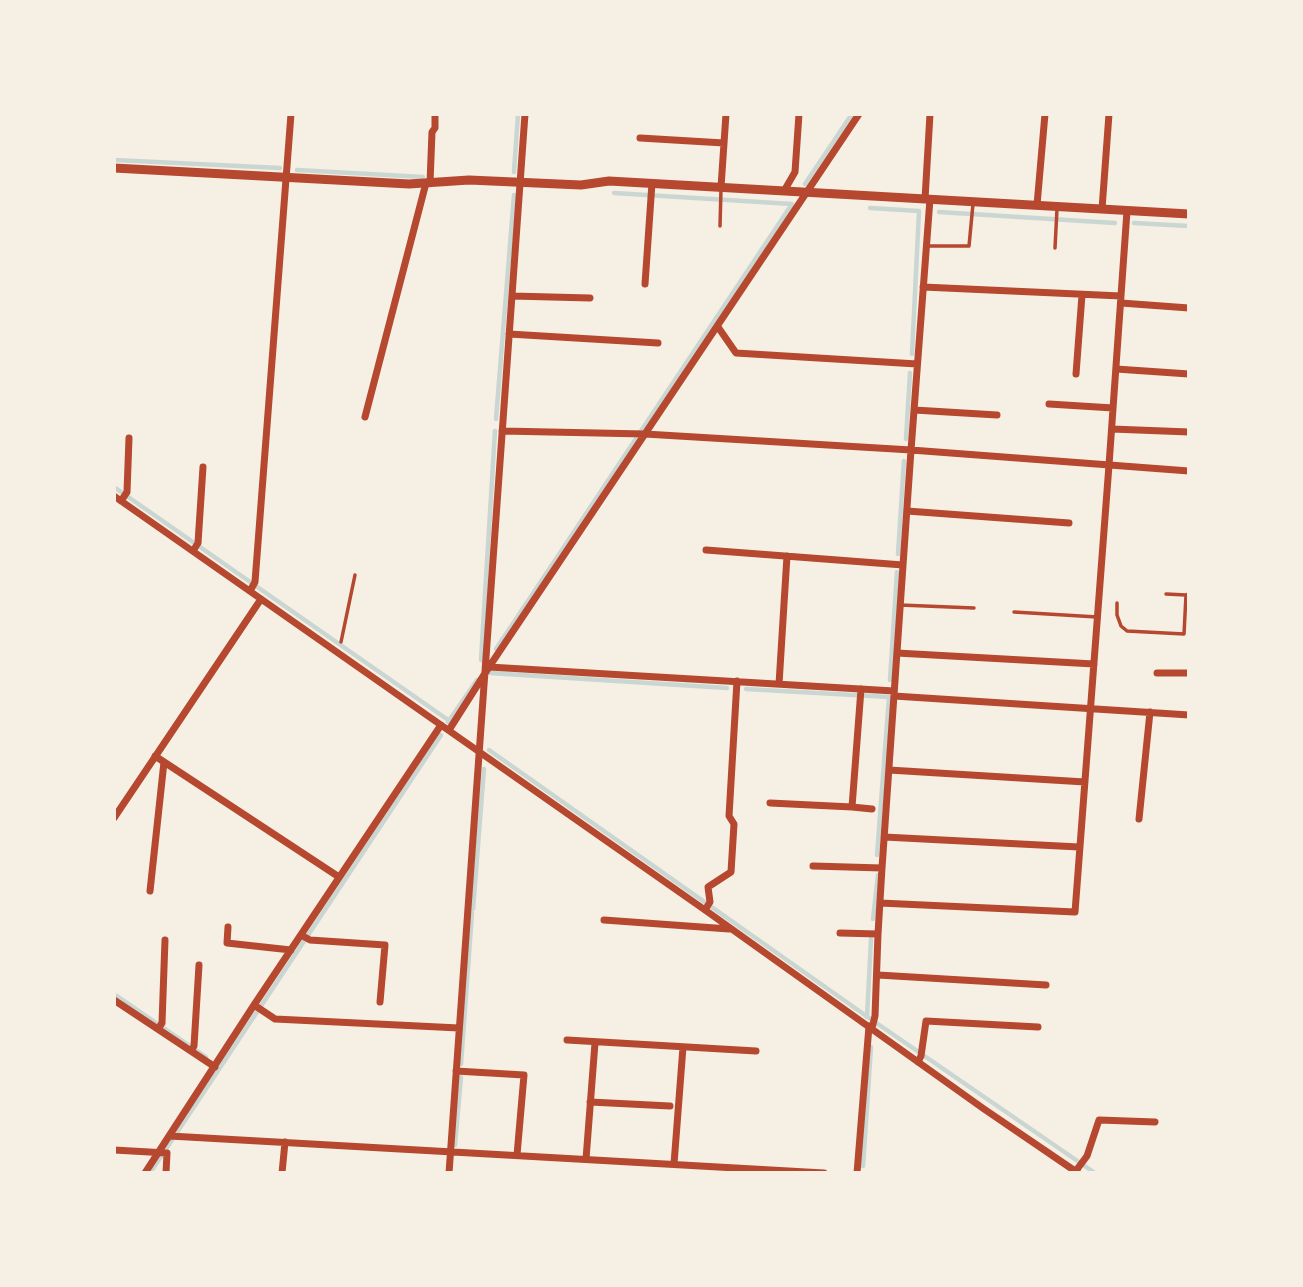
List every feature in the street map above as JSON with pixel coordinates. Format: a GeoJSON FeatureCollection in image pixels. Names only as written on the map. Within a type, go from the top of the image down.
{"type":"FeatureCollection","features":[{"type":"Feature","properties":{"kind":"street"},"geometry":{"type":"LineString","coordinates":[[252,587],[291,114]]}},
{"type":"Feature","properties":{"kind":"street"},"geometry":{"type":"LineString","coordinates":[[365,417],[428,183],[435,114]]}},
{"type":"Feature","properties":{"kind":"street"},"geometry":{"type":"LineString","coordinates":[[449,1173],[525,114]]}},
{"type":"Feature","properties":{"kind":"street"},"geometry":{"type":"LineString","coordinates":[[721,187],[726,114]]}},
{"type":"Feature","properties":{"kind":"street"},"geometry":{"type":"LineString","coordinates":[[784,191],[795,172],[799,114]]}},
{"type":"Feature","properties":{"kind":"street"},"geometry":{"type":"LineString","coordinates":[[449,730],[641,434],[718,327],[859,114]]}},
{"type":"Feature","properties":{"kind":"street"},"geometry":{"type":"LineString","coordinates":[[857,1173],[878,975],[884,837],[927,246],[930,114]]}},
{"type":"Feature","properties":{"kind":"street"},"geometry":{"type":"LineString","coordinates":[[1037,205],[1045,114]]}},
{"type":"Feature","properties":{"kind":"street"},"geometry":{"type":"LineString","coordinates":[[1102,209],[1109,114]]}},
{"type":"Feature","properties":{"kind":"street"},"geometry":{"type":"LineString","coordinates":[[640,138],[724,143]]}},
{"type":"Feature","properties":{"kind":"street"},"geometry":{"type":"LineString","coordinates":[[114,168],[409,184],[469,180],[582,185],[609,181],[1189,214]]}},
{"type":"Feature","properties":{"kind":"street"},"geometry":{"type":"LineString","coordinates":[[645,284],[652,183]]}},
{"type":"Feature","properties":{"kind":"street"},"geometry":{"type":"LineString","coordinates":[[880,903],[1074,912],[1127,211]]}},
{"type":"Feature","properties":{"kind":"street"},"geometry":{"type":"LineString","coordinates":[[923,287],[1082,295],[1189,308]]}},
{"type":"Feature","properties":{"kind":"street"},"geometry":{"type":"LineString","coordinates":[[1076,374],[1082,295]]}},
{"type":"Feature","properties":{"kind":"street"},"geometry":{"type":"LineString","coordinates":[[512,296],[590,298]]}},
{"type":"Feature","properties":{"kind":"street"},"geometry":{"type":"LineString","coordinates":[[718,327],[736,353],[918,364]]}},
{"type":"Feature","properties":{"kind":"street"},"geometry":{"type":"LineString","coordinates":[[509,334],[657,343]]}},
{"type":"Feature","properties":{"kind":"street"},"geometry":{"type":"LineString","coordinates":[[1116,369],[1189,374]]}},
{"type":"Feature","properties":{"kind":"street"},"geometry":{"type":"LineString","coordinates":[[1049,404],[1113,408]]}},
{"type":"Feature","properties":{"kind":"street"},"geometry":{"type":"LineString","coordinates":[[914,410],[997,415]]}},
{"type":"Feature","properties":{"kind":"street"},"geometry":{"type":"LineString","coordinates":[[1112,429],[1189,432]]}},
{"type":"Feature","properties":{"kind":"street"},"geometry":{"type":"LineString","coordinates":[[502,431],[641,434],[911,450],[1189,471]]}},
{"type":"Feature","properties":{"kind":"street"},"geometry":{"type":"LineString","coordinates":[[124,496],[129,438]]}},
{"type":"Feature","properties":{"kind":"street"},"geometry":{"type":"LineString","coordinates":[[196,547],[203,467]]}},
{"type":"Feature","properties":{"kind":"street"},"geometry":{"type":"LineString","coordinates":[[114,496],[124,496],[252,587],[261,599],[338,647],[441,725],[708,906],[732,929],[873,1023],[1078,1169],[1087,1156],[1099,1120],[1155,1122]]}},
{"type":"Feature","properties":{"kind":"street"},"geometry":{"type":"LineString","coordinates":[[907,511],[1069,523]]}},
{"type":"Feature","properties":{"kind":"street"},"geometry":{"type":"LineString","coordinates":[[706,550],[903,565]]}},
{"type":"Feature","properties":{"kind":"street"},"geometry":{"type":"LineString","coordinates":[[779,684],[787,556]]}},
{"type":"Feature","properties":{"kind":"street"},"geometry":{"type":"LineString","coordinates":[[115,812],[261,599]]}},
{"type":"Feature","properties":{"kind":"street"},"geometry":{"type":"LineString","coordinates":[[897,653],[1094,664]]}},
{"type":"Feature","properties":{"kind":"street"},"geometry":{"type":"LineString","coordinates":[[489,667],[861,689],[1189,715]]}},
{"type":"Feature","properties":{"kind":"street"},"geometry":{"type":"LineString","coordinates":[[1157,673],[1189,673]]}},
{"type":"Feature","properties":{"kind":"street"},"geometry":{"type":"LineString","coordinates":[[708,906],[708,887],[731,872],[733,824],[729,816],[737,681]]}},
{"type":"Feature","properties":{"kind":"street"},"geometry":{"type":"LineString","coordinates":[[852,807],[861,689]]}},
{"type":"Feature","properties":{"kind":"street"},"geometry":{"type":"LineString","coordinates":[[1139,819],[1150,712]]}},
{"type":"Feature","properties":{"kind":"street"},"geometry":{"type":"LineString","coordinates":[[145,1173],[173,1136],[291,950],[304,936],[339,877],[441,725]]}},
{"type":"Feature","properties":{"kind":"street"},"geometry":{"type":"LineString","coordinates":[[155,756],[339,877]]}},
{"type":"Feature","properties":{"kind":"street"},"geometry":{"type":"LineString","coordinates":[[150,891],[164,762]]}},
{"type":"Feature","properties":{"kind":"street"},"geometry":{"type":"LineString","coordinates":[[889,770],[1085,782]]}},
{"type":"Feature","properties":{"kind":"street"},"geometry":{"type":"LineString","coordinates":[[770,803],[872,809]]}},
{"type":"Feature","properties":{"kind":"street"},"geometry":{"type":"LineString","coordinates":[[884,837],[1080,847]]}},
{"type":"Feature","properties":{"kind":"street"},"geometry":{"type":"LineString","coordinates":[[813,866],[882,868]]}},
{"type":"Feature","properties":{"kind":"street"},"geometry":{"type":"LineString","coordinates":[[604,920],[732,929]]}},
{"type":"Feature","properties":{"kind":"street"},"geometry":{"type":"LineString","coordinates":[[228,927],[227,943],[291,950]]}},
{"type":"Feature","properties":{"kind":"street"},"geometry":{"type":"LineString","coordinates":[[840,933],[878,934]]}},
{"type":"Feature","properties":{"kind":"street"},"geometry":{"type":"LineString","coordinates":[[304,936],[310,940],[386,945],[380,1002]]}},
{"type":"Feature","properties":{"kind":"street"},"geometry":{"type":"LineString","coordinates":[[160,1026],[165,940]]}},
{"type":"Feature","properties":{"kind":"street"},"geometry":{"type":"LineString","coordinates":[[192,1049],[198,965]]}},
{"type":"Feature","properties":{"kind":"street"},"geometry":{"type":"LineString","coordinates":[[878,975],[1046,985]]}},
{"type":"Feature","properties":{"kind":"street"},"geometry":{"type":"LineString","coordinates":[[114,1000],[160,1026],[215,1067]]}},
{"type":"Feature","properties":{"kind":"street"},"geometry":{"type":"LineString","coordinates":[[257,1007],[275,1019],[459,1028]]}},
{"type":"Feature","properties":{"kind":"street"},"geometry":{"type":"LineString","coordinates":[[920,1057],[926,1021],[1038,1027]]}},
{"type":"Feature","properties":{"kind":"street"},"geometry":{"type":"LineString","coordinates":[[568,1040],[756,1051]]}},
{"type":"Feature","properties":{"kind":"street"},"geometry":{"type":"LineString","coordinates":[[586,1159],[595,1043]]}},
{"type":"Feature","properties":{"kind":"street"},"geometry":{"type":"LineString","coordinates":[[674,1164],[683,1047]]}},
{"type":"Feature","properties":{"kind":"street"},"geometry":{"type":"LineString","coordinates":[[456,1071],[524,1075],[517,1155]]}},
{"type":"Feature","properties":{"kind":"street"},"geometry":{"type":"LineString","coordinates":[[590,1102],[670,1106]]}},
{"type":"Feature","properties":{"kind":"street"},"geometry":{"type":"LineString","coordinates":[[173,1136],[824,1173]]}},
{"type":"Feature","properties":{"kind":"street"},"geometry":{"type":"LineString","coordinates":[[282,1173],[285,1142]]}},
{"type":"Feature","properties":{"kind":"street"},"geometry":{"type":"LineString","coordinates":[[114,1150],[167,1153],[166,1173]]}},
{"type":"Feature","properties":{"kind":"lane"},"geometry":{"type":"LineString","coordinates":[[719,226],[721,187]]}},
{"type":"Feature","properties":{"kind":"lane"},"geometry":{"type":"LineString","coordinates":[[927,246],[969,246],[973,202]]}},
{"type":"Feature","properties":{"kind":"lane"},"geometry":{"type":"LineString","coordinates":[[1055,248],[1057,207]]}},
{"type":"Feature","properties":{"kind":"lane"},"geometry":{"type":"LineString","coordinates":[[338,647],[355,575]]}},
{"type":"Feature","properties":{"kind":"lane"},"geometry":{"type":"LineString","coordinates":[[1117,603],[1116,615],[1121,626],[1127,631],[1187,634],[1188,594],[1166,594]]}},
{"type":"Feature","properties":{"kind":"lane"},"geometry":{"type":"LineString","coordinates":[[900,605],[974,608]]}},
{"type":"Feature","properties":{"kind":"lane"},"geometry":{"type":"LineString","coordinates":[[1014,612],[1097,617]]}},
{"type":"Feature","properties":{"kind":"waterway"},"geometry":{"type":"LineString","coordinates":[[514,172],[518,114]]}},
{"type":"Feature","properties":{"kind":"waterway"},"geometry":{"type":"LineString","coordinates":[[805,184],[852,114]]}},
{"type":"Feature","properties":{"kind":"waterway"},"geometry":{"type":"LineString","coordinates":[[114,160],[280,168]]}},
{"type":"Feature","properties":{"kind":"waterway"},"geometry":{"type":"LineString","coordinates":[[297,170],[423,177]]}},
{"type":"Feature","properties":{"kind":"waterway"},"geometry":{"type":"LineString","coordinates":[[496,649],[792,204],[614,193]]}},
{"type":"Feature","properties":{"kind":"waterway"},"geometry":{"type":"LineString","coordinates":[[496,419],[514,195]]}},
{"type":"Feature","properties":{"kind":"waterway"},"geometry":{"type":"LineString","coordinates":[[870,208],[919,211],[912,354]]}},
{"type":"Feature","properties":{"kind":"waterway"},"geometry":{"type":"LineString","coordinates":[[939,212],[1115,223]]}},
{"type":"Feature","properties":{"kind":"waterway"},"geometry":{"type":"LineString","coordinates":[[1134,223],[1189,226]]}},
{"type":"Feature","properties":{"kind":"waterway"},"geometry":{"type":"LineString","coordinates":[[906,439],[910,373]]}},
{"type":"Feature","properties":{"kind":"waterway"},"geometry":{"type":"LineString","coordinates":[[481,660],[495,431]]}},
{"type":"Feature","properties":{"kind":"waterway"},"geometry":{"type":"LineString","coordinates":[[898,554],[904,461]]}},
{"type":"Feature","properties":{"kind":"waterway"},"geometry":{"type":"LineString","coordinates":[[114,487],[451,722]]}},
{"type":"Feature","properties":{"kind":"waterway"},"geometry":{"type":"LineString","coordinates":[[890,680],[897,572]]}},
{"type":"Feature","properties":{"kind":"waterway"},"geometry":{"type":"LineString","coordinates":[[490,673],[727,688]]}},
{"type":"Feature","properties":{"kind":"waterway"},"geometry":{"type":"LineString","coordinates":[[448,722],[477,680]]}},
{"type":"Feature","properties":{"kind":"waterway"},"geometry":{"type":"LineString","coordinates":[[746,689],[889,697],[877,855]]}},
{"type":"Feature","properties":{"kind":"waterway"},"geometry":{"type":"LineString","coordinates":[[150,1173],[441,735]]}},
{"type":"Feature","properties":{"kind":"waterway"},"geometry":{"type":"LineString","coordinates":[[489,750],[872,1020],[1095,1173]]}},
{"type":"Feature","properties":{"kind":"waterway"},"geometry":{"type":"LineString","coordinates":[[473,909],[484,769]]}},
{"type":"Feature","properties":{"kind":"waterway"},"geometry":{"type":"LineString","coordinates":[[873,919],[878,875]]}},
{"type":"Feature","properties":{"kind":"waterway"},"geometry":{"type":"LineString","coordinates":[[461,1064],[472,913]]}},
{"type":"Feature","properties":{"kind":"waterway"},"geometry":{"type":"LineString","coordinates":[[867,1017],[871,939]]}},
{"type":"Feature","properties":{"kind":"waterway"},"geometry":{"type":"LineString","coordinates":[[114,994],[206,1057]]}},
{"type":"Feature","properties":{"kind":"waterway"},"geometry":{"type":"LineString","coordinates":[[863,1166],[871,1047]]}},
{"type":"Feature","properties":{"kind":"waterway"},"geometry":{"type":"LineString","coordinates":[[455,1145],[461,1077]]}}]}
